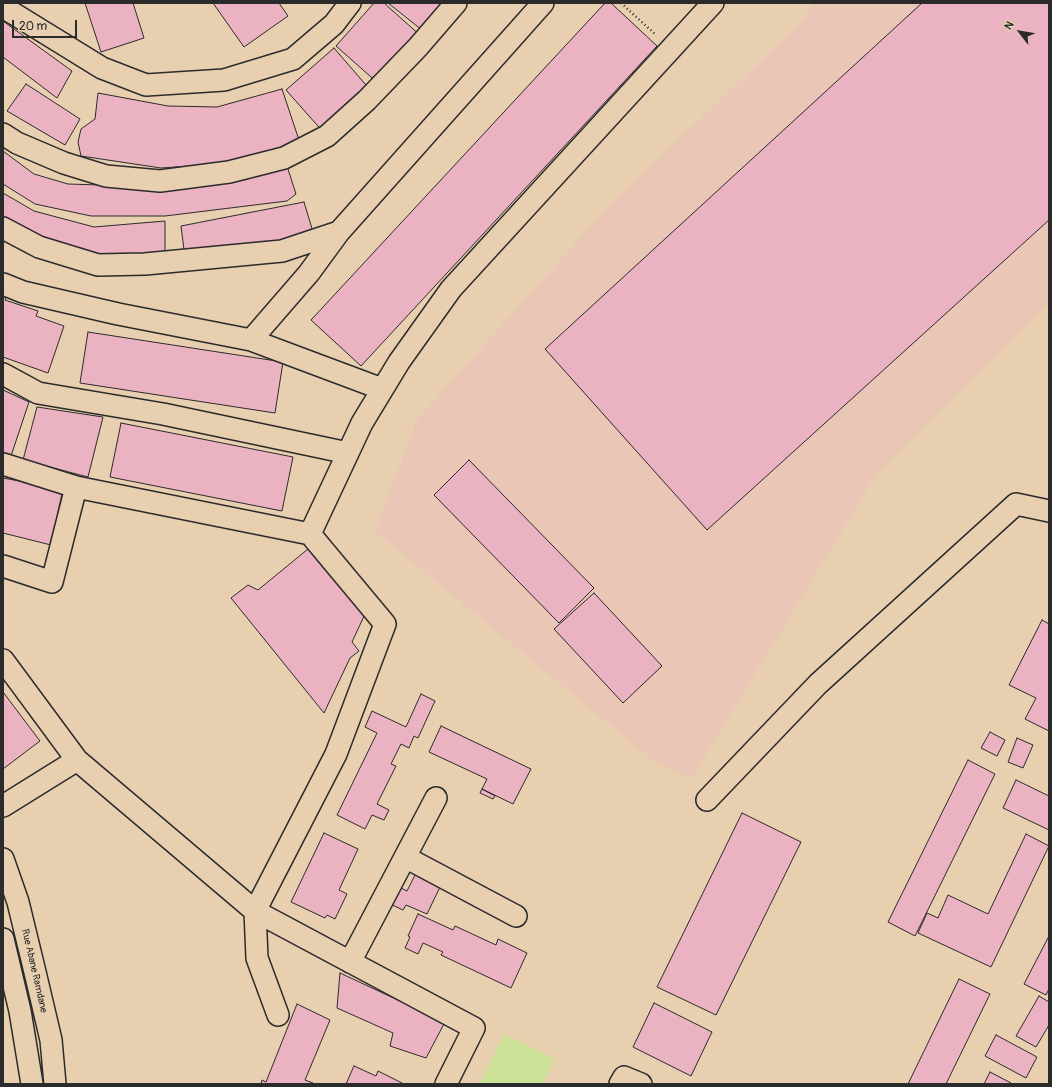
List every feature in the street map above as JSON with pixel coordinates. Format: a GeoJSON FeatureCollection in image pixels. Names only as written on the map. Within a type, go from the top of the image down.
{"type":"FeatureCollection","features":[{"type":"Feature","properties":{"kind":"street"},"geometry":{"type":"LineString","coordinates":[[3,7],[102,68],[146,85],[224,80],[293,59],[334,24],[350,3]]}},
{"type":"Feature","properties":{"kind":"street"},"geometry":{"type":"LineString","coordinates":[[3,134],[18,144],[64,163],[106,176],[160,181],[229,172],[284,158],[327,136],[367,100],[418,47],[456,3]]}},
{"type":"Feature","properties":{"kind":"street"},"geometry":{"type":"LineString","coordinates":[[251,340],[309,274],[339,232],[543,3]]}},
{"type":"Feature","properties":{"kind":"street"},"geometry":{"type":"LineString","coordinates":[[310,534],[362,423],[399,362],[451,289],[713,3]]}},
{"type":"Feature","properties":{"kind":"street"},"geometry":{"type":"LineString","coordinates":[[3,228],[39,247],[98,266],[145,264],[282,251],[339,232]]}},
{"type":"Feature","properties":{"kind":"street"},"geometry":{"type":"LineString","coordinates":[[3,284],[23,292],[118,314],[251,340],[382,390]]}},
{"type":"Feature","properties":{"kind":"street"},"geometry":{"type":"LineString","coordinates":[[3,374],[38,393],[163,414],[348,453]]}},
{"type":"Feature","properties":{"kind":"street"},"geometry":{"type":"LineString","coordinates":[[3,464],[76,487],[310,534],[386,624],[336,754],[255,911],[257,958],[278,1015]]}},
{"type":"Feature","properties":{"kind":"street"},"geometry":{"type":"LineString","coordinates":[[3,566],[52,582],[76,487]]}},
{"type":"Feature","properties":{"kind":"street"},"geometry":{"type":"LineString","coordinates":[[707,800],[818,684],[1016,504],[1049,511]]}},
{"type":"Feature","properties":{"kind":"street"},"geometry":{"type":"LineString","coordinates":[[3,660],[77,760],[255,911],[474,1028],[446,1084]]}},
{"type":"Feature","properties":{"kind":"street"},"geometry":{"type":"LineString","coordinates":[[3,806],[77,760]]}},
{"type":"Feature","properties":{"kind":"street"},"geometry":{"type":"LineString","coordinates":[[350,962],[436,798]]}},
{"type":"Feature","properties":{"kind":"street"},"geometry":{"type":"LineString","coordinates":[[405,857],[516,916]]}},
{"type":"Feature","properties":{"kind":"street","name":"Rue Abane Ramdane"},"geometry":{"type":"LineString","coordinates":[[3,859],[18,902],[51,1040],[55,1084]]}},
{"type":"Feature","properties":{"kind":"street"},"geometry":{"type":"LineString","coordinates":[[3,939],[20,1011],[32,1084]]}},
{"type":"Feature","properties":{"kind":"street"},"geometry":{"type":"LineString","coordinates":[[620,1084],[624,1077],[642,1084]]}},
{"type":"Feature","properties":{"kind":"path"},"geometry":{"type":"LineString","coordinates":[[621,3],[671,49]]}},
{"type":"Feature","properties":{"kind":"shaded area"},"geometry":{"type":"Polygon","coordinates":[[[814,3],[1049,3],[1049,303],[877,473],[691,779],[654,761],[375,531],[417,420],[611,204],[804,20],[814,3]]]}},
{"type":"Feature","properties":{"kind":"green space"},"geometry":{"type":"Polygon","coordinates":[[[504,1034],[555,1059],[543,1084],[480,1084],[504,1034]]]}},
{"type":"Feature","properties":{"kind":"building"},"geometry":{"type":"Polygon","coordinates":[[[85,3],[133,3],[144,38],[101,52],[85,3]]]}},
{"type":"Feature","properties":{"kind":"building"},"geometry":{"type":"Polygon","coordinates":[[[213,3],[279,3],[288,16],[244,47],[213,3]]]}},
{"type":"Feature","properties":{"kind":"building"},"geometry":{"type":"Polygon","coordinates":[[[374,3],[384,3],[422,37],[380,85],[336,46],[374,3]]]}},
{"type":"Feature","properties":{"kind":"building"},"geometry":{"type":"Polygon","coordinates":[[[388,3],[451,3],[427,34],[388,3]]]}},
{"type":"Feature","properties":{"kind":"building"},"geometry":{"type":"Polygon","coordinates":[[[605,3],[611,3],[657,46],[361,366],[311,320],[605,3]]]}},
{"type":"Feature","properties":{"kind":"building"},"geometry":{"type":"Polygon","coordinates":[[[922,3],[1049,3],[1049,220],[707,530],[545,349],[922,3]]]}},
{"type":"Feature","properties":{"kind":"building"},"geometry":{"type":"Polygon","coordinates":[[[3,21],[72,71],[57,98],[3,57],[3,21]]]}},
{"type":"Feature","properties":{"kind":"building"},"geometry":{"type":"Polygon","coordinates":[[[334,48],[372,92],[325,134],[286,90],[334,48]]]}},
{"type":"Feature","properties":{"kind":"building"},"geometry":{"type":"Polygon","coordinates":[[[26,84],[80,119],[65,145],[7,111],[26,84]]]}},
{"type":"Feature","properties":{"kind":"building"},"geometry":{"type":"Polygon","coordinates":[[[282,89],[301,146],[219,164],[161,168],[81,156],[78,142],[81,129],[95,119],[98,93],[168,106],[217,107],[282,89]]]}},
{"type":"Feature","properties":{"kind":"building"},"geometry":{"type":"Polygon","coordinates":[[[3,151],[34,174],[68,184],[164,187],[287,166],[296,194],[287,201],[165,216],[91,216],[35,204],[3,184],[3,151]]]}},
{"type":"Feature","properties":{"kind":"building"},"geometry":{"type":"Polygon","coordinates":[[[3,193],[34,211],[94,227],[165,221],[165,257],[94,257],[3,224],[3,193]]]}},
{"type":"Feature","properties":{"kind":"building"},"geometry":{"type":"Polygon","coordinates":[[[304,202],[313,232],[283,242],[185,258],[181,226],[304,202]]]}},
{"type":"Feature","properties":{"kind":"building"},"geometry":{"type":"Polygon","coordinates":[[[3,290],[8,292],[5,300],[38,311],[36,316],[64,326],[48,373],[3,357],[3,290]]]}},
{"type":"Feature","properties":{"kind":"building"},"geometry":{"type":"Polygon","coordinates":[[[88,332],[283,362],[275,413],[80,383],[88,332]]]}},
{"type":"Feature","properties":{"kind":"building"},"geometry":{"type":"Polygon","coordinates":[[[3,390],[29,402],[11,456],[3,452],[3,390]]]}},
{"type":"Feature","properties":{"kind":"building"},"geometry":{"type":"Polygon","coordinates":[[[37,407],[103,417],[88,477],[23,460],[37,407]]]}},
{"type":"Feature","properties":{"kind":"building"},"geometry":{"type":"Polygon","coordinates":[[[121,423],[293,457],[282,511],[110,477],[121,423]]]}},
{"type":"Feature","properties":{"kind":"building"},"geometry":{"type":"Polygon","coordinates":[[[469,460],[594,588],[559,623],[434,495],[469,460]]]}},
{"type":"Feature","properties":{"kind":"building"},"geometry":{"type":"Polygon","coordinates":[[[3,478],[63,489],[51,545],[3,533],[3,478]]]}},
{"type":"Feature","properties":{"kind":"building"},"geometry":{"type":"Polygon","coordinates":[[[308,549],[326,571],[334,575],[365,614],[352,642],[359,651],[350,658],[324,713],[231,598],[248,585],[258,590],[308,549]]]}},
{"type":"Feature","properties":{"kind":"building"},"geometry":{"type":"Polygon","coordinates":[[[594,593],[662,666],[623,703],[554,629],[594,593]]]}},
{"type":"Feature","properties":{"kind":"building"},"geometry":{"type":"Polygon","coordinates":[[[1042,620],[1049,624],[1049,731],[1025,719],[1036,698],[1009,685],[1042,620]]]}},
{"type":"Feature","properties":{"kind":"building"},"geometry":{"type":"Polygon","coordinates":[[[3,692],[40,741],[3,769],[3,692]]]}},
{"type":"Feature","properties":{"kind":"building"},"geometry":{"type":"Polygon","coordinates":[[[421,694],[435,701],[418,738],[414,736],[409,748],[401,744],[391,764],[396,766],[377,804],[389,810],[384,820],[372,815],[365,829],[337,815],[377,733],[365,727],[372,711],[406,727],[421,694]]]}},
{"type":"Feature","properties":{"kind":"building"},"geometry":{"type":"Polygon","coordinates":[[[441,726],[531,769],[513,804],[482,789],[487,779],[429,752],[441,726]]]}},
{"type":"Feature","properties":{"kind":"building"},"geometry":{"type":"Polygon","coordinates":[[[990,732],[1005,740],[997,756],[981,748],[990,732]]]}},
{"type":"Feature","properties":{"kind":"building"},"geometry":{"type":"Polygon","coordinates":[[[1017,738],[1033,745],[1023,768],[1008,762],[1017,738]]]}},
{"type":"Feature","properties":{"kind":"building"},"geometry":{"type":"Polygon","coordinates":[[[968,760],[995,774],[915,936],[888,922],[968,760]]]}},
{"type":"Feature","properties":{"kind":"building"},"geometry":{"type":"Polygon","coordinates":[[[1016,780],[1049,796],[1049,830],[1003,808],[1016,780]]]}},
{"type":"Feature","properties":{"kind":"building"},"geometry":{"type":"Polygon","coordinates":[[[482,789],[495,796],[493,799],[480,793],[482,789]]]}},
{"type":"Feature","properties":{"kind":"building"},"geometry":{"type":"Polygon","coordinates":[[[742,813],[801,842],[716,1015],[657,987],[742,813]]]}},
{"type":"Feature","properties":{"kind":"building"},"geometry":{"type":"Polygon","coordinates":[[[324,833],[358,849],[339,890],[347,894],[335,919],[327,915],[325,918],[291,902],[324,833]]]}},
{"type":"Feature","properties":{"kind":"building"},"geometry":{"type":"Polygon","coordinates":[[[1026,834],[1049,846],[991,967],[918,933],[927,913],[938,918],[948,895],[988,914],[1026,834]]]}},
{"type":"Feature","properties":{"kind":"building"},"geometry":{"type":"Polygon","coordinates":[[[417,871],[442,883],[427,914],[406,905],[403,910],[388,903],[397,886],[407,891],[417,871]]]}},
{"type":"Feature","properties":{"kind":"building"},"geometry":{"type":"Polygon","coordinates":[[[418,914],[453,930],[455,926],[496,945],[498,939],[527,953],[511,988],[441,955],[443,952],[423,943],[418,954],[405,948],[410,937],[408,936],[418,914]]]}},
{"type":"Feature","properties":{"kind":"building"},"geometry":{"type":"Polygon","coordinates":[[[1049,936],[1049,989],[1046,995],[1024,984],[1049,936]]]}},
{"type":"Feature","properties":{"kind":"building"},"geometry":{"type":"Polygon","coordinates":[[[340,973],[445,1022],[426,1058],[390,1046],[393,1033],[337,1008],[340,973]]]}},
{"type":"Feature","properties":{"kind":"building"},"geometry":{"type":"Polygon","coordinates":[[[959,979],[990,994],[946,1084],[908,1084],[959,979]]]}},
{"type":"Feature","properties":{"kind":"building"},"geometry":{"type":"Polygon","coordinates":[[[1039,996],[1049,1002],[1049,1025],[1036,1047],[1016,1036],[1039,996]]]}},
{"type":"Feature","properties":{"kind":"building"},"geometry":{"type":"Polygon","coordinates":[[[654,1003],[712,1032],[691,1076],[633,1047],[654,1003]]]}},
{"type":"Feature","properties":{"kind":"building"},"geometry":{"type":"Polygon","coordinates":[[[297,1004],[330,1020],[305,1080],[313,1083],[261,1084],[262,1080],[266,1082],[297,1004]]]}},
{"type":"Feature","properties":{"kind":"building"},"geometry":{"type":"Polygon","coordinates":[[[996,1035],[1037,1057],[1026,1078],[985,1056],[996,1035]]]}},
{"type":"Feature","properties":{"kind":"building"},"geometry":{"type":"Polygon","coordinates":[[[354,1066],[376,1076],[378,1071],[404,1084],[346,1084],[354,1066]]]}},
{"type":"Feature","properties":{"kind":"building"},"geometry":{"type":"Polygon","coordinates":[[[990,1072],[1011,1083],[1011,1084],[984,1084],[990,1072]]]}}]}
